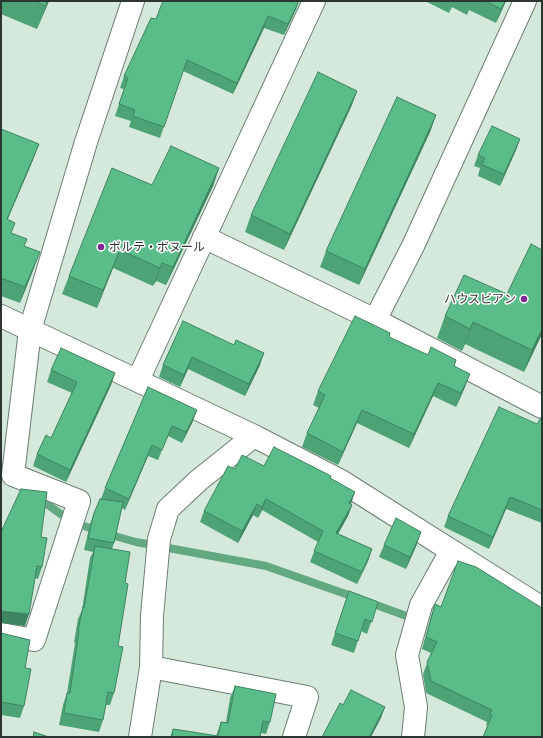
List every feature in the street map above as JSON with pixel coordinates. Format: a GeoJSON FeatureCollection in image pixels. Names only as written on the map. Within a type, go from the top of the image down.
{"type":"FeatureCollection","features":[{"type":"Feature","properties":{"kind":"street"},"geometry":{"type":"LineString","coordinates":[[1,634],[34,640],[79,501],[13,475],[30,330],[86,142],[133,1]]}},
{"type":"Feature","properties":{"kind":"street"},"geometry":{"type":"LineString","coordinates":[[138,380],[314,1]]}},
{"type":"Feature","properties":{"kind":"street"},"geometry":{"type":"LineString","coordinates":[[375,320],[416,240],[525,1]]}},
{"type":"Feature","properties":{"kind":"street"},"geometry":{"type":"LineString","coordinates":[[204,238],[375,320],[542,406]]}},
{"type":"Feature","properties":{"kind":"street"},"geometry":{"type":"LineString","coordinates":[[1,316],[254,436],[341,481],[542,608]]}},
{"type":"Feature","properties":{"kind":"street"},"geometry":{"type":"LineString","coordinates":[[140,737],[151,667],[156,563],[159,539],[168,509],[199,480],[254,436]]}},
{"type":"Feature","properties":{"kind":"street"},"geometry":{"type":"LineString","coordinates":[[413,737],[416,707],[407,655],[420,605],[451,551]]}},
{"type":"Feature","properties":{"kind":"street"},"geometry":{"type":"LineString","coordinates":[[151,667],[307,696],[294,737]]}},
{"type":"Feature","properties":{"kind":"building"},"geometry":{"type":"Polygon","coordinates":[[[34,1],[47,1],[46,6],[34,1]]]}},
{"type":"Feature","properties":{"kind":"building"},"geometry":{"type":"Polygon","coordinates":[[[163,1],[299,1],[288,24],[268,16],[237,83],[187,60],[164,127],[133,116],[135,110],[119,104],[128,78],[124,76],[151,18],[156,19],[163,1]]]}},
{"type":"Feature","properties":{"kind":"building"},"geometry":{"type":"Polygon","coordinates":[[[485,1],[505,1],[501,9],[485,1]]]}},
{"type":"Feature","properties":{"kind":"building"},"geometry":{"type":"Polygon","coordinates":[[[318,72],[357,91],[290,234],[251,215],[318,72]]]}},
{"type":"Feature","properties":{"kind":"building"},"geometry":{"type":"Polygon","coordinates":[[[397,97],[436,115],[365,269],[326,251],[397,97]]]}},
{"type":"Feature","properties":{"kind":"building"},"geometry":{"type":"Polygon","coordinates":[[[492,126],[520,139],[504,174],[482,165],[485,158],[478,155],[492,126]]]}},
{"type":"Feature","properties":{"kind":"building"},"geometry":{"type":"Polygon","coordinates":[[[1,129],[39,144],[7,219],[15,223],[11,233],[27,239],[24,246],[40,252],[25,287],[1,278],[1,129]]]}},
{"type":"Feature","properties":{"kind":"building"},"geometry":{"type":"Polygon","coordinates":[[[171,146],[219,168],[173,267],[162,263],[160,268],[120,250],[103,290],[69,276],[112,168],[152,185],[171,146]]]}},
{"type":"Feature","properties":{"kind":"building"},"geometry":{"type":"Polygon","coordinates":[[[531,244],[542,250],[542,329],[532,350],[473,322],[470,329],[445,316],[464,275],[507,294],[531,244]]]}},
{"type":"Feature","properties":{"kind":"building"},"geometry":{"type":"Polygon","coordinates":[[[355,316],[390,333],[389,337],[428,355],[431,347],[456,360],[454,366],[470,374],[461,393],[438,383],[414,434],[362,410],[343,452],[307,433],[325,395],[318,391],[355,316]]]}},
{"type":"Feature","properties":{"kind":"building"},"geometry":{"type":"Polygon","coordinates":[[[183,321],[234,345],[236,340],[264,353],[249,384],[192,357],[184,375],[163,365],[183,321]]]}},
{"type":"Feature","properties":{"kind":"building"},"geometry":{"type":"Polygon","coordinates":[[[61,348],[115,373],[70,470],[37,454],[46,435],[51,438],[77,382],[51,370],[61,348]]]}},
{"type":"Feature","properties":{"kind":"building"},"geometry":{"type":"Polygon","coordinates":[[[148,387],[197,410],[186,432],[172,426],[162,450],[152,445],[129,499],[105,488],[148,387]]]}},
{"type":"Feature","properties":{"kind":"building"},"geometry":{"type":"Polygon","coordinates":[[[499,407],[537,424],[542,416],[542,510],[510,497],[493,537],[448,516],[499,407]]]}},
{"type":"Feature","properties":{"kind":"building"},"geometry":{"type":"Polygon","coordinates":[[[274,447],[331,476],[330,478],[355,492],[349,503],[352,505],[336,533],[372,549],[362,572],[314,551],[323,531],[266,499],[262,507],[257,504],[242,531],[204,511],[228,466],[235,469],[242,455],[264,466],[274,447]]]}},
{"type":"Feature","properties":{"kind":"building"},"geometry":{"type":"Polygon","coordinates":[[[21,489],[47,492],[41,537],[47,538],[42,567],[37,566],[29,614],[1,611],[1,532],[21,489]]]}},
{"type":"Feature","properties":{"kind":"building"},"geometry":{"type":"Polygon","coordinates":[[[100,499],[123,502],[114,543],[88,538],[94,513],[100,499]]]}},
{"type":"Feature","properties":{"kind":"building"},"geometry":{"type":"Polygon","coordinates":[[[396,518],[421,532],[410,557],[384,545],[396,518]]]}},
{"type":"Feature","properties":{"kind":"building"},"geometry":{"type":"Polygon","coordinates":[[[95,546],[130,552],[125,583],[128,584],[118,646],[123,647],[114,693],[108,692],[103,720],[64,713],[67,693],[70,693],[78,630],[83,607],[84,608],[95,546]]]}},
{"type":"Feature","properties":{"kind":"building"},"geometry":{"type":"Polygon","coordinates":[[[458,561],[476,567],[542,608],[542,737],[483,737],[492,715],[490,714],[492,710],[431,681],[427,662],[437,642],[426,637],[435,604],[441,607],[458,561]]]}},
{"type":"Feature","properties":{"kind":"building"},"geometry":{"type":"Polygon","coordinates":[[[349,591],[378,602],[372,622],[365,619],[358,641],[335,633],[349,591]]]}},
{"type":"Feature","properties":{"kind":"building"},"geometry":{"type":"Polygon","coordinates":[[[1,633],[30,640],[25,668],[31,669],[24,706],[1,702],[1,633]]]}},
{"type":"Feature","properties":{"kind":"building"},"geometry":{"type":"Polygon","coordinates":[[[235,686],[276,694],[270,722],[263,721],[260,737],[172,737],[173,729],[218,736],[221,722],[228,723],[235,686]]]}},
{"type":"Feature","properties":{"kind":"building"},"geometry":{"type":"Polygon","coordinates":[[[351,690],[385,707],[369,737],[322,737],[340,703],[343,705],[351,690]]]}},
{"type":"Feature","properties":{"kind":"building"},"geometry":{"type":"Polygon","coordinates":[[[34,732],[49,737],[33,737],[34,732]]]}},
{"type":"Feature","properties":{"kind":"waterway"},"geometry":{"type":"LineString","coordinates":[[37,497],[62,515],[84,526],[118,537],[136,542],[266,566],[357,598]]}},
{"type":"Feature","properties":{"kind":"waterway"},"geometry":{"type":"LineString","coordinates":[[368,602],[412,618]]}},
{"type":"Feature","properties":{"kind":"place","name":"ポルテ・ボヌール"},"geometry":{"type":"Point","coordinates":[101,247]}},
{"type":"Feature","properties":{"kind":"place","name":"ハウスビアン"},"geometry":{"type":"Point","coordinates":[524,299]}}]}
